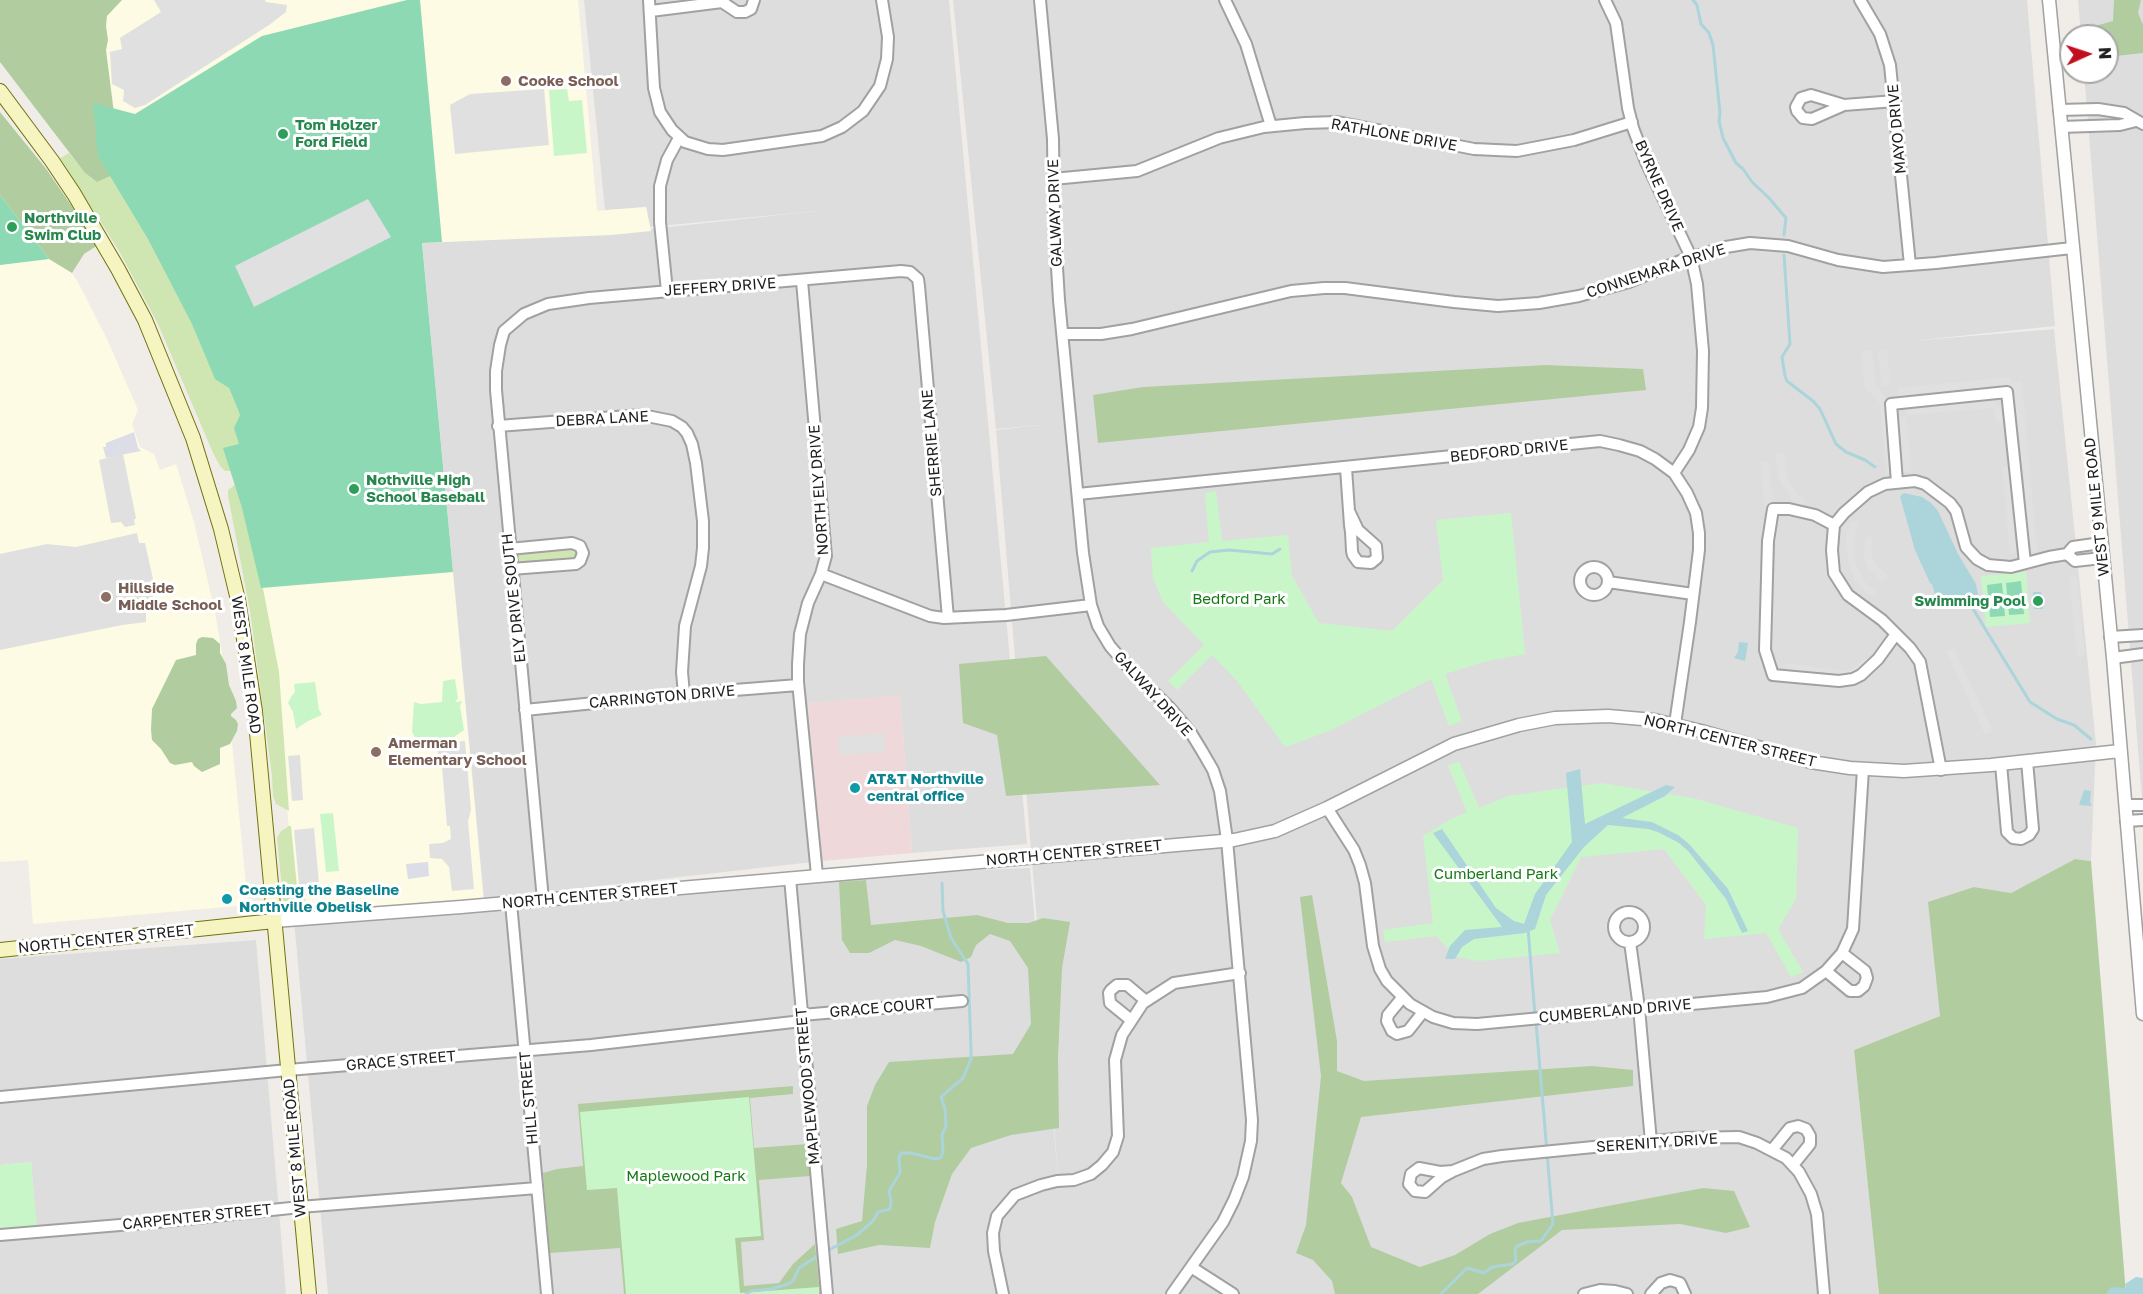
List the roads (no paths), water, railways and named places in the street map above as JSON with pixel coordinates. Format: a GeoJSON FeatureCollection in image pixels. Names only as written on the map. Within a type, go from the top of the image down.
{"type":"FeatureCollection","features":[{"type":"Feature","properties":{"kind":"main road","name":"WEST 8 MILE ROAD"},"geometry":{"type":"LineString","coordinates":[[0,91],[52,161],[118,269],[145,320],[180,403],[206,477],[231,565],[247,651],[255,711],[309,1294]]}},
{"type":"Feature","properties":{"kind":"main road","name":"NORTH CENTER STREET"},"geometry":{"type":"LineString","coordinates":[[0,950],[274,921]]}},
{"type":"Feature","properties":{"kind":"street"},"geometry":{"type":"LineString","coordinates":[[754,0],[751,9],[745,12],[737,12],[723,1],[650,6],[656,100],[665,121],[680,138],[693,146],[723,150],[822,136],[853,119],[871,102],[880,86],[886,67],[888,37],[882,0]]}},
{"type":"Feature","properties":{"kind":"street","name":"GALWAY DRIVE"},"geometry":{"type":"LineString","coordinates":[[1040,0],[1050,97],[1054,218],[1063,334],[1085,571],[1091,605],[1098,626],[1110,646],[1191,733],[1213,770],[1220,791],[1227,840],[1252,1120],[1251,1141],[1243,1178],[1223,1222],[1172,1294]]}},
{"type":"Feature","properties":{"kind":"street"},"geometry":{"type":"LineString","coordinates":[[1225,0],[1246,44],[1271,126]]}},
{"type":"Feature","properties":{"kind":"street","name":"BYRNE DRIVE"},"geometry":{"type":"LineString","coordinates":[[1605,0],[1616,23],[1632,122],[1646,162],[1691,257],[1698,284],[1702,351],[1702,408],[1699,427],[1689,450],[1674,474]]}},
{"type":"Feature","properties":{"kind":"street","name":"MAYO DRIVE"},"geometry":{"type":"LineString","coordinates":[[1860,0],[1873,19],[1885,48],[1892,75],[1910,265]]}},
{"type":"Feature","properties":{"kind":"street","name":"WEST 9 MILE ROAD"},"geometry":{"type":"LineString","coordinates":[[2049,0],[2113,658],[2143,1014]]}},
{"type":"Feature","properties":{"kind":"street"},"geometry":{"type":"LineString","coordinates":[[1844,105],[1895,101]]}},
{"type":"Feature","properties":{"kind":"street"},"geometry":{"type":"LineString","coordinates":[[2059,110],[2098,109],[2124,112],[2140,122]]}},
{"type":"Feature","properties":{"kind":"street","name":"RATHLONE DRIVE"},"geometry":{"type":"LineString","coordinates":[[1053,179],[1137,171],[1219,138],[1271,126],[1337,122],[1474,149],[1517,151],[1575,140],[1632,122]]}},
{"type":"Feature","properties":{"kind":"street"},"geometry":{"type":"LineString","coordinates":[[2061,127],[2140,122]]}},
{"type":"Feature","properties":{"kind":"street"},"geometry":{"type":"LineString","coordinates":[[666,291],[660,222],[660,186],[667,160],[680,138]]}},
{"type":"Feature","properties":{"kind":"street","name":"CONNEMARA DRIVE"},"geometry":{"type":"LineString","coordinates":[[1063,334],[1101,334],[1132,329],[1291,291],[1324,288],[1345,288],[1498,306],[1539,303],[1579,296],[1629,282],[1691,257],[1750,243],[1788,246],[1838,260],[1883,267],[2072,248]]}},
{"type":"Feature","properties":{"kind":"street","name":"JEFFERY DRIVE"},"geometry":{"type":"LineString","coordinates":[[531,310],[560,302],[666,291],[802,281],[902,270],[910,272]]}},
{"type":"Feature","properties":{"kind":"street","name":"SHERRIE LANE"},"geometry":{"type":"LineString","coordinates":[[910,272],[918,279],[919,286],[948,618]]}},
{"type":"Feature","properties":{"kind":"street","name":"NORTH ELY DRIVE"},"geometry":{"type":"LineString","coordinates":[[802,281],[826,556],[808,603],[800,634],[798,686],[817,875]]}},
{"type":"Feature","properties":{"kind":"street","name":"ELY DRIVE SOUTH"},"geometry":{"type":"LineString","coordinates":[[531,310],[510,324],[504,331],[496,370],[498,426],[543,900]]}},
{"type":"Feature","properties":{"kind":"street"},"geometry":{"type":"LineString","coordinates":[[1897,482],[1891,404],[2007,392],[2025,563]]}},
{"type":"Feature","properties":{"kind":"street","name":"DEBRA LANE"},"geometry":{"type":"LineString","coordinates":[[498,426],[642,415],[672,421],[687,433],[696,463],[703,521],[703,548],[701,566],[685,626],[682,672],[684,694]]}},
{"type":"Feature","properties":{"kind":"street","name":"BEDFORD DRIVE"},"geometry":{"type":"LineString","coordinates":[[1078,494],[1600,441],[1640,451],[1674,474],[1696,513],[1699,550],[1675,724]]}},
{"type":"Feature","properties":{"kind":"street"},"geometry":{"type":"LineString","coordinates":[[1346,468],[1349,511]]}},
{"type":"Feature","properties":{"kind":"street"},"geometry":{"type":"LineString","coordinates":[[1941,770],[1923,670],[1916,654],[1882,620],[1848,595],[1834,573],[1832,550],[1834,525],[1868,492],[1885,483],[1920,482],[1950,502],[1956,511],[1966,547],[1982,563],[2002,567],[2067,554],[2073,546],[2101,543]]}},
{"type":"Feature","properties":{"kind":"street"},"geometry":{"type":"LineString","coordinates":[[1834,525],[1806,513],[1789,509],[1773,509],[1768,541],[1765,650],[1773,675],[1839,681],[1853,679],[1861,675],[1878,659],[1896,634]]}},
{"type":"Feature","properties":{"kind":"street"},"geometry":{"type":"LineString","coordinates":[[510,549],[572,543],[580,546],[583,554],[576,564],[512,569]]}},
{"type":"Feature","properties":{"kind":"street"},"geometry":{"type":"LineString","coordinates":[[2067,554],[2074,561],[2102,558]]}},
{"type":"Feature","properties":{"kind":"street"},"geometry":{"type":"LineString","coordinates":[[821,573],[930,615],[948,618],[1006,615],[1091,605]]}},
{"type":"Feature","properties":{"kind":"street"},"geometry":{"type":"LineString","coordinates":[[1608,582],[1694,594]]}},
{"type":"Feature","properties":{"kind":"street"},"geometry":{"type":"LineString","coordinates":[[2110,637],[2143,635]]}},
{"type":"Feature","properties":{"kind":"street"},"geometry":{"type":"LineString","coordinates":[[2113,658],[2143,654]]}},
{"type":"Feature","properties":{"kind":"street","name":"CARRINGTON DRIVE"},"geometry":{"type":"LineString","coordinates":[[525,710],[684,694],[798,686]]}},
{"type":"Feature","properties":{"kind":"street","name":"NORTH CENTER STREET"},"geometry":{"type":"LineString","coordinates":[[274,921],[511,903],[1227,840],[1275,831],[1327,808],[1454,744],[1519,724],[1555,718],[1608,716],[1675,724],[1811,762],[1863,769],[1941,770],[2120,751]]}},
{"type":"Feature","properties":{"kind":"street"},"geometry":{"type":"LineString","coordinates":[[2001,764],[2007,832],[2013,838],[2021,839],[2029,835],[2033,828],[2027,761]]}},
{"type":"Feature","properties":{"kind":"street","name":"CUMBERLAND DRIVE"},"geometry":{"type":"LineString","coordinates":[[1327,808],[1354,850],[1360,865],[1376,958],[1387,981],[1402,998],[1423,1012],[1443,1021],[1471,1024],[1767,997],[1802,988],[1826,971],[1842,953],[1853,929],[1863,769]]}},
{"type":"Feature","properties":{"kind":"street"},"geometry":{"type":"LineString","coordinates":[[2125,805],[2143,805]]}},
{"type":"Feature","properties":{"kind":"street"},"geometry":{"type":"LineString","coordinates":[[2127,821],[2143,820]]}},
{"type":"Feature","properties":{"kind":"street","name":"MAPLEWOOD STREET"},"geometry":{"type":"LineString","coordinates":[[790,878],[827,1294]]}},
{"type":"Feature","properties":{"kind":"street","name":"HILL STREET"},"geometry":{"type":"LineString","coordinates":[[511,903],[547,1294]]}},
{"type":"Feature","properties":{"kind":"street"},"geometry":{"type":"LineString","coordinates":[[1630,942],[1639,1008],[1651,1142]]}},
{"type":"Feature","properties":{"kind":"street"},"geometry":{"type":"LineString","coordinates":[[1826,971],[1850,991],[1858,991],[1864,986],[1867,978],[1865,971],[1842,953]]}},
{"type":"Feature","properties":{"kind":"street"},"geometry":{"type":"LineString","coordinates":[[1003,1294],[994,1251],[993,1233],[997,1216],[1005,1205],[1015,1195],[1026,1190],[1091,1174],[1102,1166],[1113,1152],[1118,1136],[1115,1060],[1122,1035],[1131,1020],[1146,1001],[1174,983],[1240,973]]}},
{"type":"Feature","properties":{"kind":"street"},"geometry":{"type":"LineString","coordinates":[[1131,1020],[1110,1003],[1111,990],[1117,985],[1127,984],[1146,1001]]}},
{"type":"Feature","properties":{"kind":"street"},"geometry":{"type":"LineString","coordinates":[[1402,998],[1388,1015],[1387,1021],[1392,1031],[1403,1034],[1408,1031],[1423,1012]]}},
{"type":"Feature","properties":{"kind":"street","name":"GRACE COURT"},"geometry":{"type":"LineString","coordinates":[[802,1018],[962,1001]]}},
{"type":"Feature","properties":{"kind":"street","name":"GRACE STREET"},"geometry":{"type":"LineString","coordinates":[[0,1097],[288,1070],[591,1046],[802,1018]]}},
{"type":"Feature","properties":{"kind":"street"},"geometry":{"type":"LineString","coordinates":[[1772,1150],[1790,1128],[1798,1126],[1806,1129],[1810,1136],[1810,1144],[1793,1165]]}},
{"type":"Feature","properties":{"kind":"street","name":"SERENITY DRIVE"},"geometry":{"type":"LineString","coordinates":[[1453,1170],[1483,1159],[1502,1156],[1684,1138],[1739,1137],[1786,1158],[1811,1194],[1817,1214],[1824,1294]]}},
{"type":"Feature","properties":{"kind":"street","name":"CARPENTER STREET"},"geometry":{"type":"LineString","coordinates":[[0,1235],[537,1188]]}},
{"type":"Feature","properties":{"kind":"street"},"geometry":{"type":"LineString","coordinates":[[1191,1267],[1233,1294]]}},
{"type":"Feature","properties":{"kind":"street"},"geometry":{"type":"LineString","coordinates":[[1651,1294],[1661,1283],[1670,1280],[1680,1283],[1684,1294]]}},
{"type":"Feature","properties":{"kind":"street"},"geometry":{"type":"LineString","coordinates":[[1584,1294],[1600,1290],[1614,1290],[1628,1294]]}},
{"type":"Feature","properties":{"kind":"water"},"geometry":{"type":"Polygon","coordinates":[[[1904,493],[1922,497],[1938,511],[1958,554],[1976,584],[1978,594],[1974,603],[1961,609],[1946,609],[1941,607],[1937,601],[1932,584],[1915,550],[1900,496],[1904,493]]]}},
{"type":"Feature","properties":{"kind":"water","name":"Swimming Pool"},"geometry":{"type":"Polygon","coordinates":[[[2033,592],[2041,592],[2043,609],[2034,609],[2033,592]]]}},
{"type":"Feature","properties":{"kind":"water"},"geometry":{"type":"Polygon","coordinates":[[[1739,642],[1748,643],[1745,661],[1734,658],[1738,652],[1739,642]]]}},
{"type":"Feature","properties":{"kind":"water"},"geometry":{"type":"Polygon","coordinates":[[[1580,769],[1585,824],[1666,785],[1675,787],[1665,796],[1622,818],[1652,822],[1678,835],[1689,844],[1728,889],[1748,931],[1742,933],[1726,899],[1689,852],[1679,843],[1648,829],[1608,825],[1584,847],[1546,895],[1535,929],[1525,933],[1474,939],[1462,947],[1455,959],[1445,959],[1450,946],[1465,930],[1502,927],[1433,833],[1442,829],[1496,908],[1514,921],[1524,924],[1535,894],[1572,842],[1566,773],[1580,769]]]}},
{"type":"Feature","properties":{"kind":"water"},"geometry":{"type":"Polygon","coordinates":[[[2084,790],[2091,791],[2092,806],[2079,805],[2084,790]]]}},
{"type":"Feature","properties":{"kind":"water"},"geometry":{"type":"Polygon","coordinates":[[[2136,1277],[2143,1278],[2143,1294],[2106,1294],[2111,1287],[2126,1288],[2125,1284],[2136,1277]]]}},
{"type":"Feature","properties":{"kind":"waterway"},"geometry":{"type":"LineString","coordinates":[[1693,0],[1697,5],[1701,24],[1709,33],[1713,45],[1719,121],[1723,138],[1736,163],[1786,218],[1784,235]]}},
{"type":"Feature","properties":{"kind":"waterway"},"geometry":{"type":"LineString","coordinates":[[1784,255],[1790,344],[1782,357],[1787,381],[1820,409],[1836,444],[1846,452],[1875,467]]}},
{"type":"Feature","properties":{"kind":"waterway"},"geometry":{"type":"LineString","coordinates":[[1192,571],[1197,561],[1210,552],[1229,550],[1272,554],[1280,549]]}},
{"type":"Feature","properties":{"kind":"waterway"},"geometry":{"type":"LineString","coordinates":[[1970,604],[2030,702],[2057,719],[2074,725],[2091,739]]}},
{"type":"Feature","properties":{"kind":"waterway"},"geometry":{"type":"LineString","coordinates":[[825,1252],[857,1235],[873,1221],[878,1212],[890,1209],[889,1191],[900,1173],[901,1153],[935,1159],[940,1158],[943,1153],[942,1135],[946,1126],[945,1109],[941,1097],[963,1078],[971,1059],[971,1050],[968,964],[951,938],[943,911],[942,883]]}},
{"type":"Feature","properties":{"kind":"waterway"},"geometry":{"type":"LineString","coordinates":[[1528,929],[1535,1015]]}},
{"type":"Feature","properties":{"kind":"waterway"},"geometry":{"type":"LineString","coordinates":[[1441,1294],[1467,1268],[1484,1273],[1492,1267],[1513,1264],[1516,1260],[1517,1246],[1527,1242],[1541,1241],[1553,1224],[1536,1022]]}},
{"type":"Feature","properties":{"kind":"waterway"},"geometry":{"type":"LineString","coordinates":[[746,1294],[788,1284],[793,1281],[799,1268],[819,1255]]}},
{"type":"Feature","properties":{"kind":"place","name":"Cooke School"},"geometry":{"type":"Point","coordinates":[506,81]}},
{"type":"Feature","properties":{"kind":"place","name":"Tom Holzer Ford Field"},"geometry":{"type":"Point","coordinates":[283,134]}},
{"type":"Feature","properties":{"kind":"place","name":"Northville Swim Club"},"geometry":{"type":"Point","coordinates":[12,227]}},
{"type":"Feature","properties":{"kind":"place","name":"Nothville High School Baseball"},"geometry":{"type":"Point","coordinates":[354,489]}},
{"type":"Feature","properties":{"kind":"place","name":"Hillside Middle School"},"geometry":{"type":"Point","coordinates":[106,597]}},
{"type":"Feature","properties":{"kind":"place","name":"Swimming Pool"},"geometry":{"type":"Point","coordinates":[2038,601]}},
{"type":"Feature","properties":{"kind":"place","name":"Amerman Elementary School"},"geometry":{"type":"Point","coordinates":[376,752]}},
{"type":"Feature","properties":{"kind":"place","name":"AT&T Northville central office"},"geometry":{"type":"Point","coordinates":[855,788]}},
{"type":"Feature","properties":{"kind":"place","name":"Coasting the Baseline Northville Obelisk"},"geometry":{"type":"Point","coordinates":[227,899]}},
{"type":"Feature","properties":{"kind":"park label","name":"Bedford Park"},"geometry":{"type":"Point","coordinates":[1239,599]}},
{"type":"Feature","properties":{"kind":"park label","name":"Cumberland Park"},"geometry":{"type":"Point","coordinates":[1496,874]}},
{"type":"Feature","properties":{"kind":"park label","name":"Maplewood Park"},"geometry":{"type":"Point","coordinates":[686,1176]}}]}
